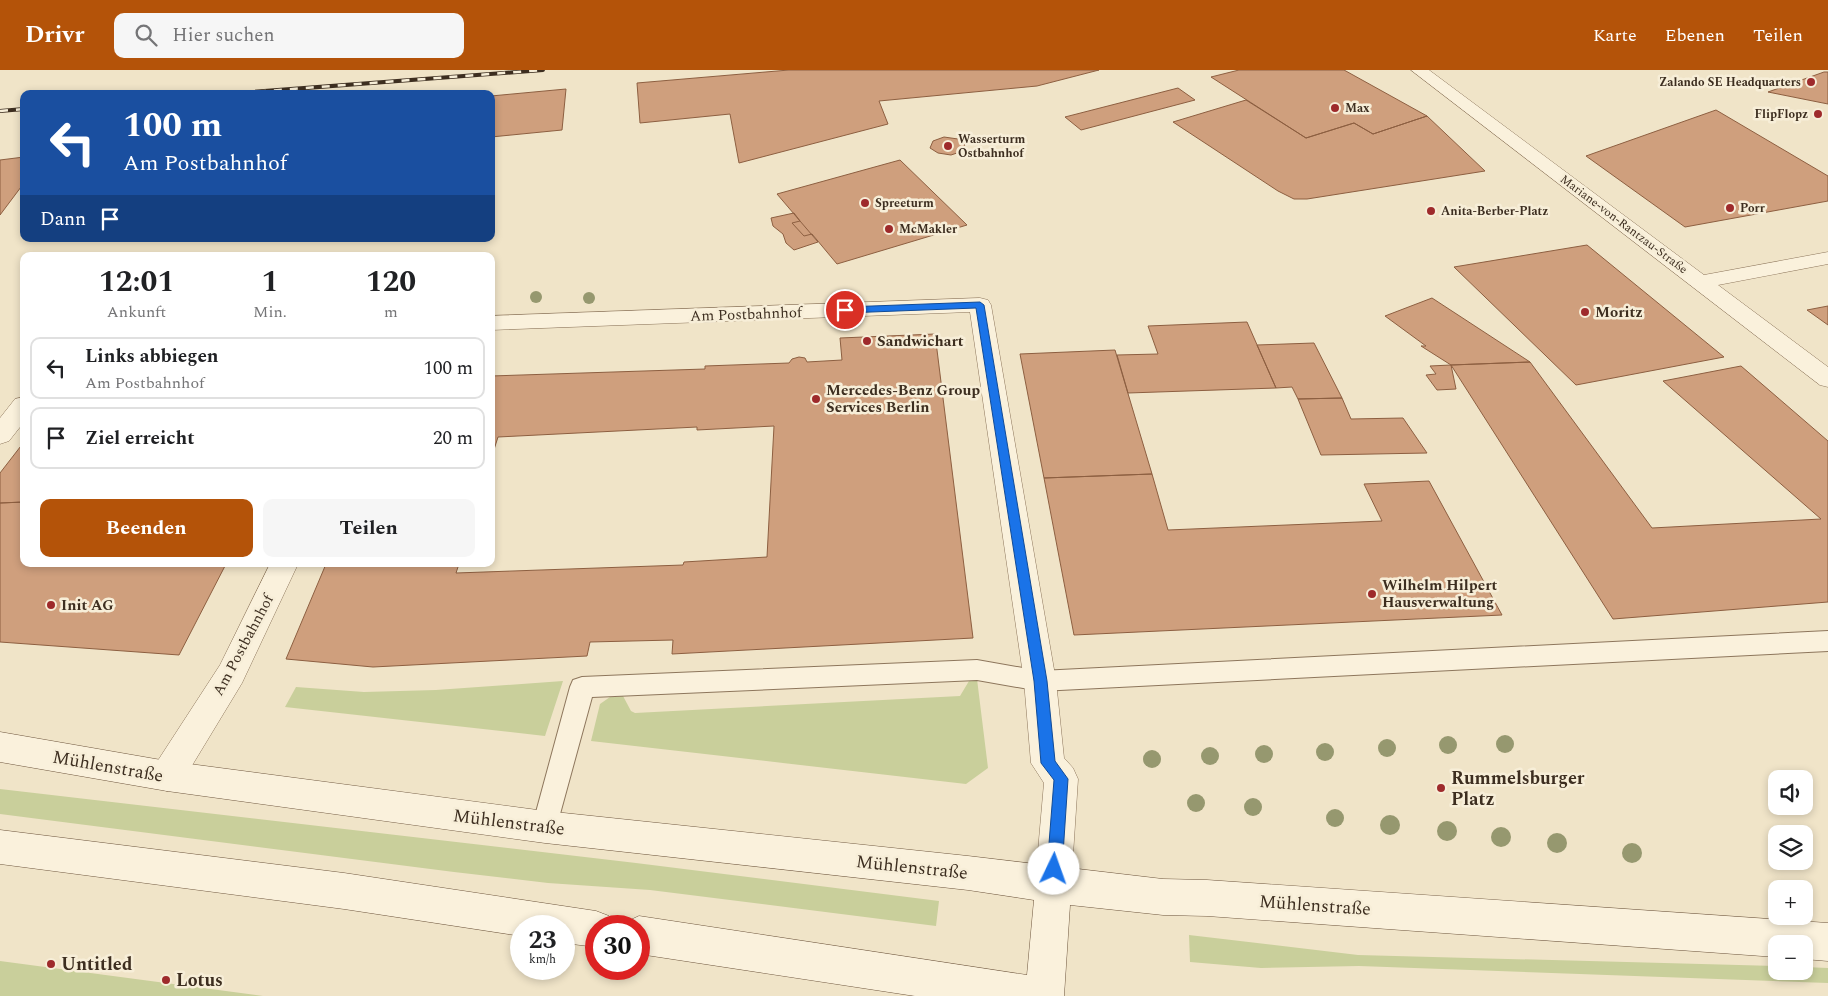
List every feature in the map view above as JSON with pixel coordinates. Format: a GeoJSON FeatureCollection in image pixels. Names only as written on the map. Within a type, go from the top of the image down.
{"type":"FeatureCollection","features":[{"type":"Feature","properties":{"kind":"street","name":"Mariane-von-Rantzau-Straße"},"geometry":{"type":"LineString","coordinates":[[1419,70],[1828,379]]}},
{"type":"Feature","properties":{"kind":"street"},"geometry":{"type":"LineString","coordinates":[[1701,282],[1828,258]]}},
{"type":"Feature","properties":{"kind":"street","name":"Am Postbahnhof"},"geometry":{"type":"LineString","coordinates":[[495,323],[980,305],[1040,681],[1048,763],[1061,779],[1046,996]]}},
{"type":"Feature","properties":{"kind":"street"},"geometry":{"type":"LineString","coordinates":[[0,435],[20,410]]}},
{"type":"Feature","properties":{"kind":"street","name":"Am Postbahnhof"},"geometry":{"type":"LineString","coordinates":[[167,776],[231,674],[283,567]]}},
{"type":"Feature","properties":{"kind":"street","name":"Mühlenstraße"},"geometry":{"type":"LineString","coordinates":[[0,748],[167,776],[545,827],[968,873],[1053,885],[1163,897],[1207,898],[1828,942]]}},
{"type":"Feature","properties":{"kind":"street"},"geometry":{"type":"LineString","coordinates":[[0,847],[344,891],[585,926]]}},
{"type":"Feature","properties":{"kind":"street"},"geometry":{"type":"LineString","coordinates":[[650,937],[1040,996]]}},
{"type":"Feature","properties":{"kind":"lane"},"geometry":{"type":"LineString","coordinates":[[545,827],[582,687],[977,670],[1040,681],[1828,641]]}},
{"type":"Feature","properties":{"kind":"green space"},"geometry":{"type":"Polygon","coordinates":[[[977,679],[988,768],[966,784],[591,741],[600,704],[610,697],[623,696],[631,711],[635,713],[960,696],[969,681],[977,679]]]}},
{"type":"Feature","properties":{"kind":"green space"},"geometry":{"type":"Polygon","coordinates":[[[563,681],[545,736],[285,707],[296,687],[364,692],[436,690],[563,681]]]}},
{"type":"Feature","properties":{"kind":"green space"},"geometry":{"type":"Polygon","coordinates":[[[0,789],[636,863],[939,901],[936,926],[650,890],[548,883],[454,872],[0,814],[0,789]]]}},
{"type":"Feature","properties":{"kind":"green space"},"geometry":{"type":"Polygon","coordinates":[[[1189,935],[1358,955],[1768,966],[1768,980],[1813,980],[1813,967],[1828,968],[1828,983],[1359,966],[1261,968],[1190,962],[1189,935]]]}},
{"type":"Feature","properties":{"kind":"green space"},"geometry":{"type":"Polygon","coordinates":[[[0,961],[263,996],[0,996],[0,961]]]}},
{"type":"Feature","properties":{"kind":"building"},"geometry":{"type":"Polygon","coordinates":[[[789,70],[1099,70],[1037,86],[879,101],[888,124],[739,163],[730,114],[640,123],[637,83],[789,70]]]}},
{"type":"Feature","properties":{"kind":"building","name":"Max"},"geometry":{"type":"Polygon","coordinates":[[[1239,70],[1344,70],[1427,116],[1373,134],[1354,123],[1306,138],[1211,77],[1239,70]]]}},
{"type":"Feature","properties":{"kind":"building","name":"Zalando SE Headquarters"},"geometry":{"type":"Polygon","coordinates":[[[1828,72],[1828,104],[1768,92],[1828,72]]]}},
{"type":"Feature","properties":{"kind":"building"},"geometry":{"type":"Polygon","coordinates":[[[1178,88],[1195,100],[1081,130],[1065,117],[1178,88]]]}},
{"type":"Feature","properties":{"kind":"building"},"geometry":{"type":"Polygon","coordinates":[[[566,89],[562,130],[495,137],[495,96],[566,89]]]}},
{"type":"Feature","properties":{"kind":"building"},"geometry":{"type":"Polygon","coordinates":[[[1246,100],[1306,138],[1354,123],[1373,134],[1427,116],[1485,171],[1307,199],[1294,199],[1278,191],[1173,122],[1246,100]]]}},
{"type":"Feature","properties":{"kind":"building"},"geometry":{"type":"Polygon","coordinates":[[[1716,110],[1828,176],[1828,201],[1685,227],[1586,156],[1716,110]]]}},
{"type":"Feature","properties":{"kind":"building","name":"Wasserturm Ostbahnhof"},"geometry":{"type":"Polygon","coordinates":[[[944,137],[958,139],[965,144],[963,151],[951,155],[938,153],[930,148],[933,141],[944,137]]]}},
{"type":"Feature","properties":{"kind":"building"},"geometry":{"type":"Polygon","coordinates":[[[20,158],[20,188],[0,215],[0,160],[20,158]]]}},
{"type":"Feature","properties":{"kind":"building","name":"Spreeturm"},"geometry":{"type":"Polygon","coordinates":[[[900,160],[967,225],[837,264],[812,234],[804,236],[792,223],[800,221],[777,194],[900,160]]]}},
{"type":"Feature","properties":{"kind":"building"},"geometry":{"type":"Polygon","coordinates":[[[794,213],[818,242],[794,250],[786,243],[783,234],[773,226],[771,218],[794,213]]]}},
{"type":"Feature","properties":{"kind":"building","name":"Moritz"},"geometry":{"type":"Polygon","coordinates":[[[1587,245],[1724,357],[1576,385],[1454,267],[1587,245]]]}},
{"type":"Feature","properties":{"kind":"building"},"geometry":{"type":"Polygon","coordinates":[[[1432,298],[1530,362],[1451,365],[1421,346],[1426,346],[1385,316],[1432,298]]]}},
{"type":"Feature","properties":{"kind":"building"},"geometry":{"type":"Polygon","coordinates":[[[1828,306],[1828,325],[1807,310],[1828,306]]]}},
{"type":"Feature","properties":{"kind":"building"},"geometry":{"type":"Polygon","coordinates":[[[1247,322],[1276,388],[1128,393],[1117,355],[1158,354],[1148,326],[1247,322]]]}},
{"type":"Feature","properties":{"kind":"building"},"geometry":{"type":"Polygon","coordinates":[[[935,334],[973,638],[672,654],[673,640],[590,642],[587,656],[373,667],[286,659],[325,567],[458,567],[456,573],[683,565],[684,562],[767,557],[774,426],[697,430],[697,427],[498,437],[495,446],[495,376],[705,369],[705,366],[789,363],[792,359],[799,357],[805,358],[807,362],[842,360],[840,338],[935,334]]]}},
{"type":"Feature","properties":{"kind":"building"},"geometry":{"type":"Polygon","coordinates":[[[1314,343],[1342,398],[1298,399],[1292,387],[1276,388],[1257,345],[1314,343]]]}},
{"type":"Feature","properties":{"kind":"building"},"geometry":{"type":"Polygon","coordinates":[[[1115,350],[1152,474],[1044,478],[1020,354],[1115,350]]]}},
{"type":"Feature","properties":{"kind":"building"},"geometry":{"type":"Polygon","coordinates":[[[1530,362],[1652,528],[1821,519],[1663,381],[1741,366],[1828,441],[1828,602],[1613,619],[1451,365],[1530,362]]]}},
{"type":"Feature","properties":{"kind":"building"},"geometry":{"type":"Polygon","coordinates":[[[1451,365],[1456,389],[1437,390],[1426,375],[1436,374],[1430,366],[1451,365]]]}},
{"type":"Feature","properties":{"kind":"building"},"geometry":{"type":"Polygon","coordinates":[[[1342,398],[1351,419],[1403,418],[1427,453],[1321,455],[1298,399],[1342,398]]]}},
{"type":"Feature","properties":{"kind":"building"},"geometry":{"type":"Polygon","coordinates":[[[20,447],[20,502],[0,503],[0,473],[20,447]]]}},
{"type":"Feature","properties":{"kind":"building"},"geometry":{"type":"Polygon","coordinates":[[[1152,474],[1168,530],[1382,521],[1364,484],[1429,481],[1502,615],[1074,635],[1044,478],[1152,474]]]}},
{"type":"Feature","properties":{"kind":"building"},"geometry":{"type":"Polygon","coordinates":[[[20,502],[20,567],[224,567],[179,655],[0,642],[0,503],[20,502]]]}},
{"type":"Feature","properties":{"kind":"railway"},"geometry":{"type":"LineString","coordinates":[[279,90],[543,70]]}},
{"type":"Feature","properties":{"kind":"railway"},"geometry":{"type":"LineString","coordinates":[[0,111],[20,109]]}},
{"type":"Feature","properties":{"kind":"place","name":"Zalando SE Headquarters"},"geometry":{"type":"Point","coordinates":[1811,82]}},
{"type":"Feature","properties":{"kind":"place","name":"Max"},"geometry":{"type":"Point","coordinates":[1335,108]}},
{"type":"Feature","properties":{"kind":"place","name":"FlipFlopz"},"geometry":{"type":"Point","coordinates":[1818,114]}},
{"type":"Feature","properties":{"kind":"place","name":"Wasserturm Ostbahnhof"},"geometry":{"type":"Point","coordinates":[948,146]}},
{"type":"Feature","properties":{"kind":"place","name":"Spreeturm"},"geometry":{"type":"Point","coordinates":[865,203]}},
{"type":"Feature","properties":{"kind":"place","name":"Porr"},"geometry":{"type":"Point","coordinates":[1730,208]}},
{"type":"Feature","properties":{"kind":"place","name":"Anita-Berber-Platz"},"geometry":{"type":"Point","coordinates":[1431,211]}},
{"type":"Feature","properties":{"kind":"place","name":"McMakler"},"geometry":{"type":"Point","coordinates":[889,229]}},
{"type":"Feature","properties":{"kind":"place","name":"Moritz"},"geometry":{"type":"Point","coordinates":[1585,312]}},
{"type":"Feature","properties":{"kind":"place","name":"Sandwichart"},"geometry":{"type":"Point","coordinates":[867,341]}},
{"type":"Feature","properties":{"kind":"place","name":"Mercedes-Benz Group Services Berlin"},"geometry":{"type":"Point","coordinates":[816,399]}},
{"type":"Feature","properties":{"kind":"place","name":"Wilhelm Hilpert Hausverwaltung"},"geometry":{"type":"Point","coordinates":[1372,594]}},
{"type":"Feature","properties":{"kind":"place","name":"Init AG"},"geometry":{"type":"Point","coordinates":[51,605]}},
{"type":"Feature","properties":{"kind":"place","name":"Rummelsburger Platz"},"geometry":{"type":"Point","coordinates":[1441,788]}},
{"type":"Feature","properties":{"kind":"place","name":"Untitled"},"geometry":{"type":"Point","coordinates":[51,964]}},
{"type":"Feature","properties":{"kind":"place","name":"Lotus"},"geometry":{"type":"Point","coordinates":[166,980]}},
{"type":"Feature","properties":{"kind":"route"},"geometry":{"type":"LineString","coordinates":[[845,310],[980,305],[1040,681],[1048,763],[1061,779],[1054,869]]}}]}
